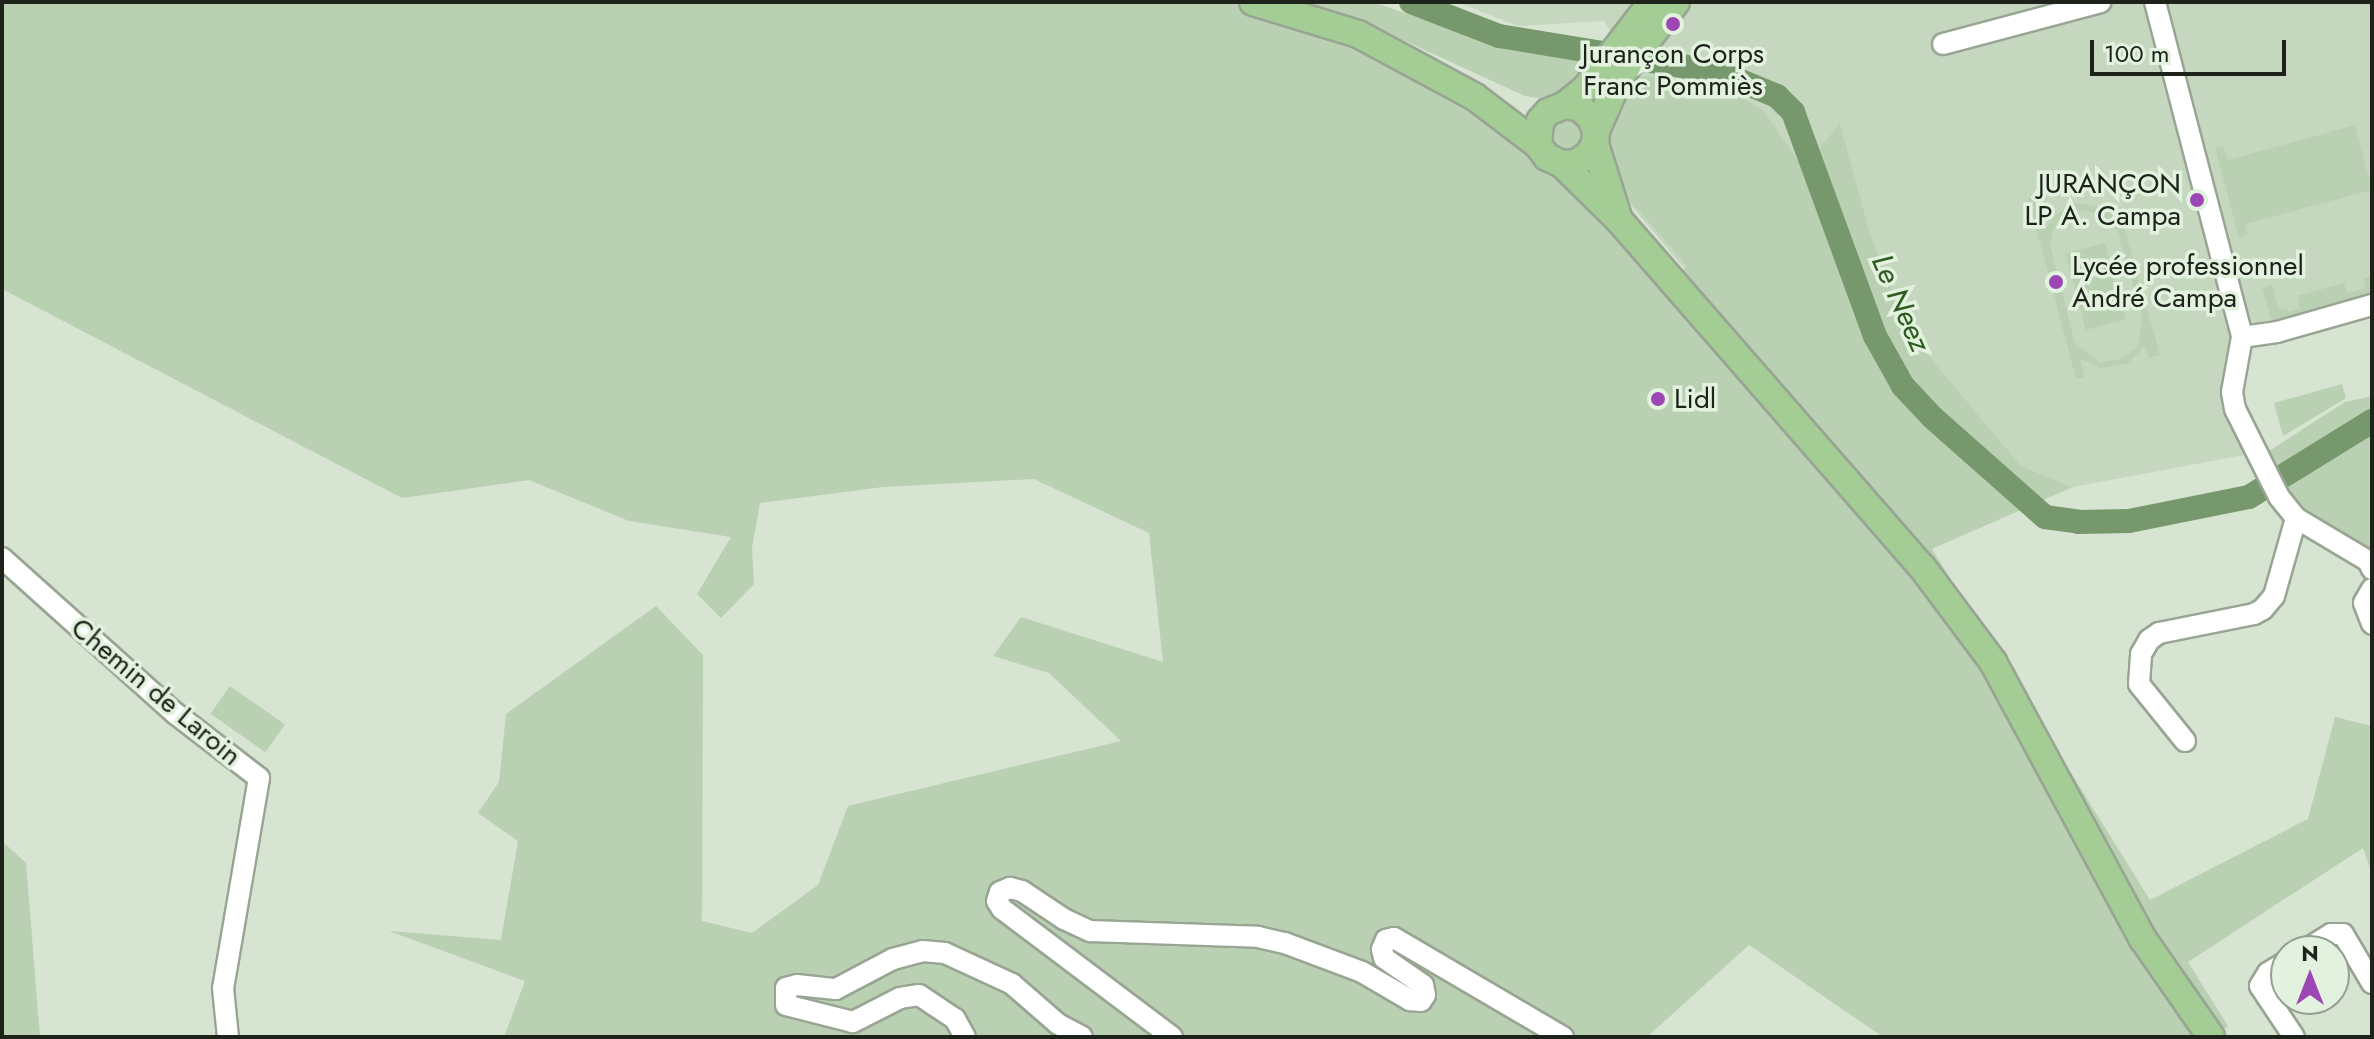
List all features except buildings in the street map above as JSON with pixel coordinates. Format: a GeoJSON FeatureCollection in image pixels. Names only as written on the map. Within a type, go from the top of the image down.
{"type":"FeatureCollection","features":[{"type":"Feature","properties":{"kind":"main road"},"geometry":{"type":"LineString","coordinates":[[1253,2],[1358,34],[1475,97],[1538,145],[1547,157],[1562,164],[1619,220],[1922,567],[1993,662],[2143,939],[2211,1037]]}},
{"type":"Feature","properties":{"kind":"main road"},"geometry":{"type":"LineString","coordinates":[[1562,164],[1576,163],[1588,155],[1610,74],[1632,42],[1652,2]]}},
{"type":"Feature","properties":{"kind":"main road"},"geometry":{"type":"LineString","coordinates":[[1632,42],[1676,2]]}},
{"type":"Feature","properties":{"kind":"main road"},"geometry":{"type":"LineString","coordinates":[[1538,145],[1540,121],[1610,74]]}},
{"type":"Feature","properties":{"kind":"main road"},"geometry":{"type":"LineString","coordinates":[[1475,97],[1556,108],[1580,108],[1591,118],[1619,220]]}},
{"type":"Feature","properties":{"kind":"street"},"geometry":{"type":"LineString","coordinates":[[1943,44],[2101,2]]}},
{"type":"Feature","properties":{"kind":"street"},"geometry":{"type":"LineString","coordinates":[[2155,2],[2242,337],[2232,392],[2250,446],[2279,497],[2296,518],[2368,561],[2372,569]]}},
{"type":"Feature","properties":{"kind":"street"},"geometry":{"type":"LineString","coordinates":[[2242,337],[2277,332],[2372,305]]}},
{"type":"Feature","properties":{"kind":"street"},"geometry":{"type":"LineString","coordinates":[[2185,741],[2139,684],[2141,654],[2149,640],[2159,633],[2254,614],[2263,609],[2274,596],[2296,518]]}},
{"type":"Feature","properties":{"kind":"street","name":"Chemin de Laroin"},"geometry":{"type":"LineString","coordinates":[[2,558],[176,714],[259,778],[223,988],[228,1037]]}},
{"type":"Feature","properties":{"kind":"street"},"geometry":{"type":"LineString","coordinates":[[2372,589],[2364,603],[2372,624]]}},
{"type":"Feature","properties":{"kind":"street"},"geometry":{"type":"LineString","coordinates":[[1172,1037],[1002,909],[997,901],[1000,892],[1010,888],[1022,891],[1064,919],[1090,931],[1258,937],[1285,943],[1362,972],[1410,1000],[1421,1001],[1425,995],[1423,985],[1384,958],[1382,949],[1386,940],[1394,938],[1563,1037]]}},
{"type":"Feature","properties":{"kind":"street"},"geometry":{"type":"LineString","coordinates":[[2350,946],[2372,983]]}},
{"type":"Feature","properties":{"kind":"street"},"geometry":{"type":"LineString","coordinates":[[965,1037],[955,1019],[919,995],[900,998],[853,1022],[786,1005],[786,988],[797,985],[836,989],[893,959],[923,951],[945,953],[1012,984],[1058,1024],[1082,1037]]}},
{"type":"Feature","properties":{"kind":"street"},"geometry":{"type":"LineString","coordinates":[[2270,972],[2260,986],[2270,1001]]}},
{"type":"Feature","properties":{"kind":"street"},"geometry":{"type":"LineString","coordinates":[[2279,1015],[2294,1037]]}},
{"type":"Feature","properties":{"kind":"shaded area"},"geometry":{"type":"Polygon","coordinates":[[[2,2],[1247,2],[1547,132],[1557,118],[1576,118],[1585,134],[1581,146],[1570,152],[1680,273],[1687,266],[1630,201],[1618,181],[1609,153],[1610,132],[1621,96],[1639,76],[1675,79],[1737,95],[1764,111],[1803,168],[1840,123],[1870,233],[1908,331],[2021,466],[2073,487],[1932,549],[2150,900],[2308,819],[2335,717],[2372,726],[2372,874],[2363,848],[2188,962],[2228,1026],[2214,1037],[1883,1037],[1749,945],[1647,1037],[504,1037],[525,981],[389,931],[501,940],[518,841],[478,813],[499,782],[506,714],[656,606],[703,655],[702,921],[752,933],[818,885],[848,806],[1121,741],[1049,673],[993,656],[1021,617],[1163,662],[1149,533],[1034,479],[883,487],[760,503],[752,548],[754,584],[721,618],[697,594],[731,537],[629,521],[529,480],[402,498],[2,289],[2,2]]]}},
{"type":"Feature","properties":{"kind":"shaded area"},"geometry":{"type":"Polygon","coordinates":[[[1298,2],[1373,2],[1488,42],[1595,60],[1565,93],[1545,99],[1525,96],[1381,30],[1298,2]]]}},
{"type":"Feature","properties":{"kind":"shaded area","name":"Lycée professionnel André Campa"},"geometry":{"type":"Polygon","coordinates":[[[1457,2],[2372,2],[2372,305],[2250,337],[2223,393],[2244,455],[2073,487],[2021,466],[1908,331],[1870,233],[1840,123],[1803,169],[1685,269],[1629,203],[1609,170],[1609,126],[1621,96],[1639,76],[1604,21],[1518,26],[1457,2]]]}},
{"type":"Feature","properties":{"kind":"shaded area"},"geometry":{"type":"Polygon","coordinates":[[[2355,125],[2372,190],[2245,224],[2248,235],[2239,238],[2215,147],[2223,145],[2228,160],[2355,125]]]}},
{"type":"Feature","properties":{"kind":"shaded area"},"geometry":{"type":"Polygon","coordinates":[[[2035,196],[2045,229],[2055,215],[2075,203],[2105,208],[2124,227],[2160,355],[2149,358],[2145,346],[2127,364],[2101,368],[2080,359],[2084,377],[2076,379],[2028,197],[2035,196]],[[2081,210],[2062,219],[2054,227],[2050,245],[2075,343],[2099,362],[2121,359],[2137,348],[2143,320],[2118,232],[2102,215],[2081,210]]]}},
{"type":"Feature","properties":{"kind":"shaded area"},"geometry":{"type":"Polygon","coordinates":[[[2105,243],[2125,319],[2086,330],[2065,254],[2105,243]]]}},
{"type":"Feature","properties":{"kind":"shaded area"},"geometry":{"type":"Polygon","coordinates":[[[2372,276],[2372,294],[2272,321],[2262,288],[2272,285],[2279,310],[2287,308],[2289,312],[2300,308],[2297,296],[2344,283],[2347,293],[2366,288],[2364,278],[2372,276]]]}},
{"type":"Feature","properties":{"kind":"shaded area"},"geometry":{"type":"Polygon","coordinates":[[[2342,384],[2346,398],[2283,436],[2274,403],[2342,384]]]}},
{"type":"Feature","properties":{"kind":"shaded area"},"geometry":{"type":"Polygon","coordinates":[[[2372,396],[2372,555],[2302,515],[2266,453],[2345,402],[2372,396]]]}},
{"type":"Feature","properties":{"kind":"shaded area"},"geometry":{"type":"Polygon","coordinates":[[[230,686],[285,724],[265,752],[210,714],[230,686]]]}},
{"type":"Feature","properties":{"kind":"shaded area"},"geometry":{"type":"Polygon","coordinates":[[[2,841],[26,863],[40,1037],[2,1037],[2,841]]]}},
{"type":"Feature","properties":{"kind":"waterway","name":"Le Neez"},"geometry":{"type":"LineString","coordinates":[[1411,2],[1499,36],[1719,72],[1777,96],[1793,112],[1875,336],[1903,386],[1932,417],[2045,517],[2079,522],[2129,521],[2249,497],[2372,421]]}},
{"type":"Feature","properties":{"kind":"place","name":"Jurançon Corps Franc Pommiès"},"geometry":{"type":"Point","coordinates":[1673,24]}},
{"type":"Feature","properties":{"kind":"place","name":"JURANÇON LP A. Campa"},"geometry":{"type":"Point","coordinates":[2197,200]}},
{"type":"Feature","properties":{"kind":"place","name":"Lycée professionnel André Campa"},"geometry":{"type":"Point","coordinates":[2056,282]}},
{"type":"Feature","properties":{"kind":"place","name":"Lidl"},"geometry":{"type":"Point","coordinates":[1658,399]}}]}
